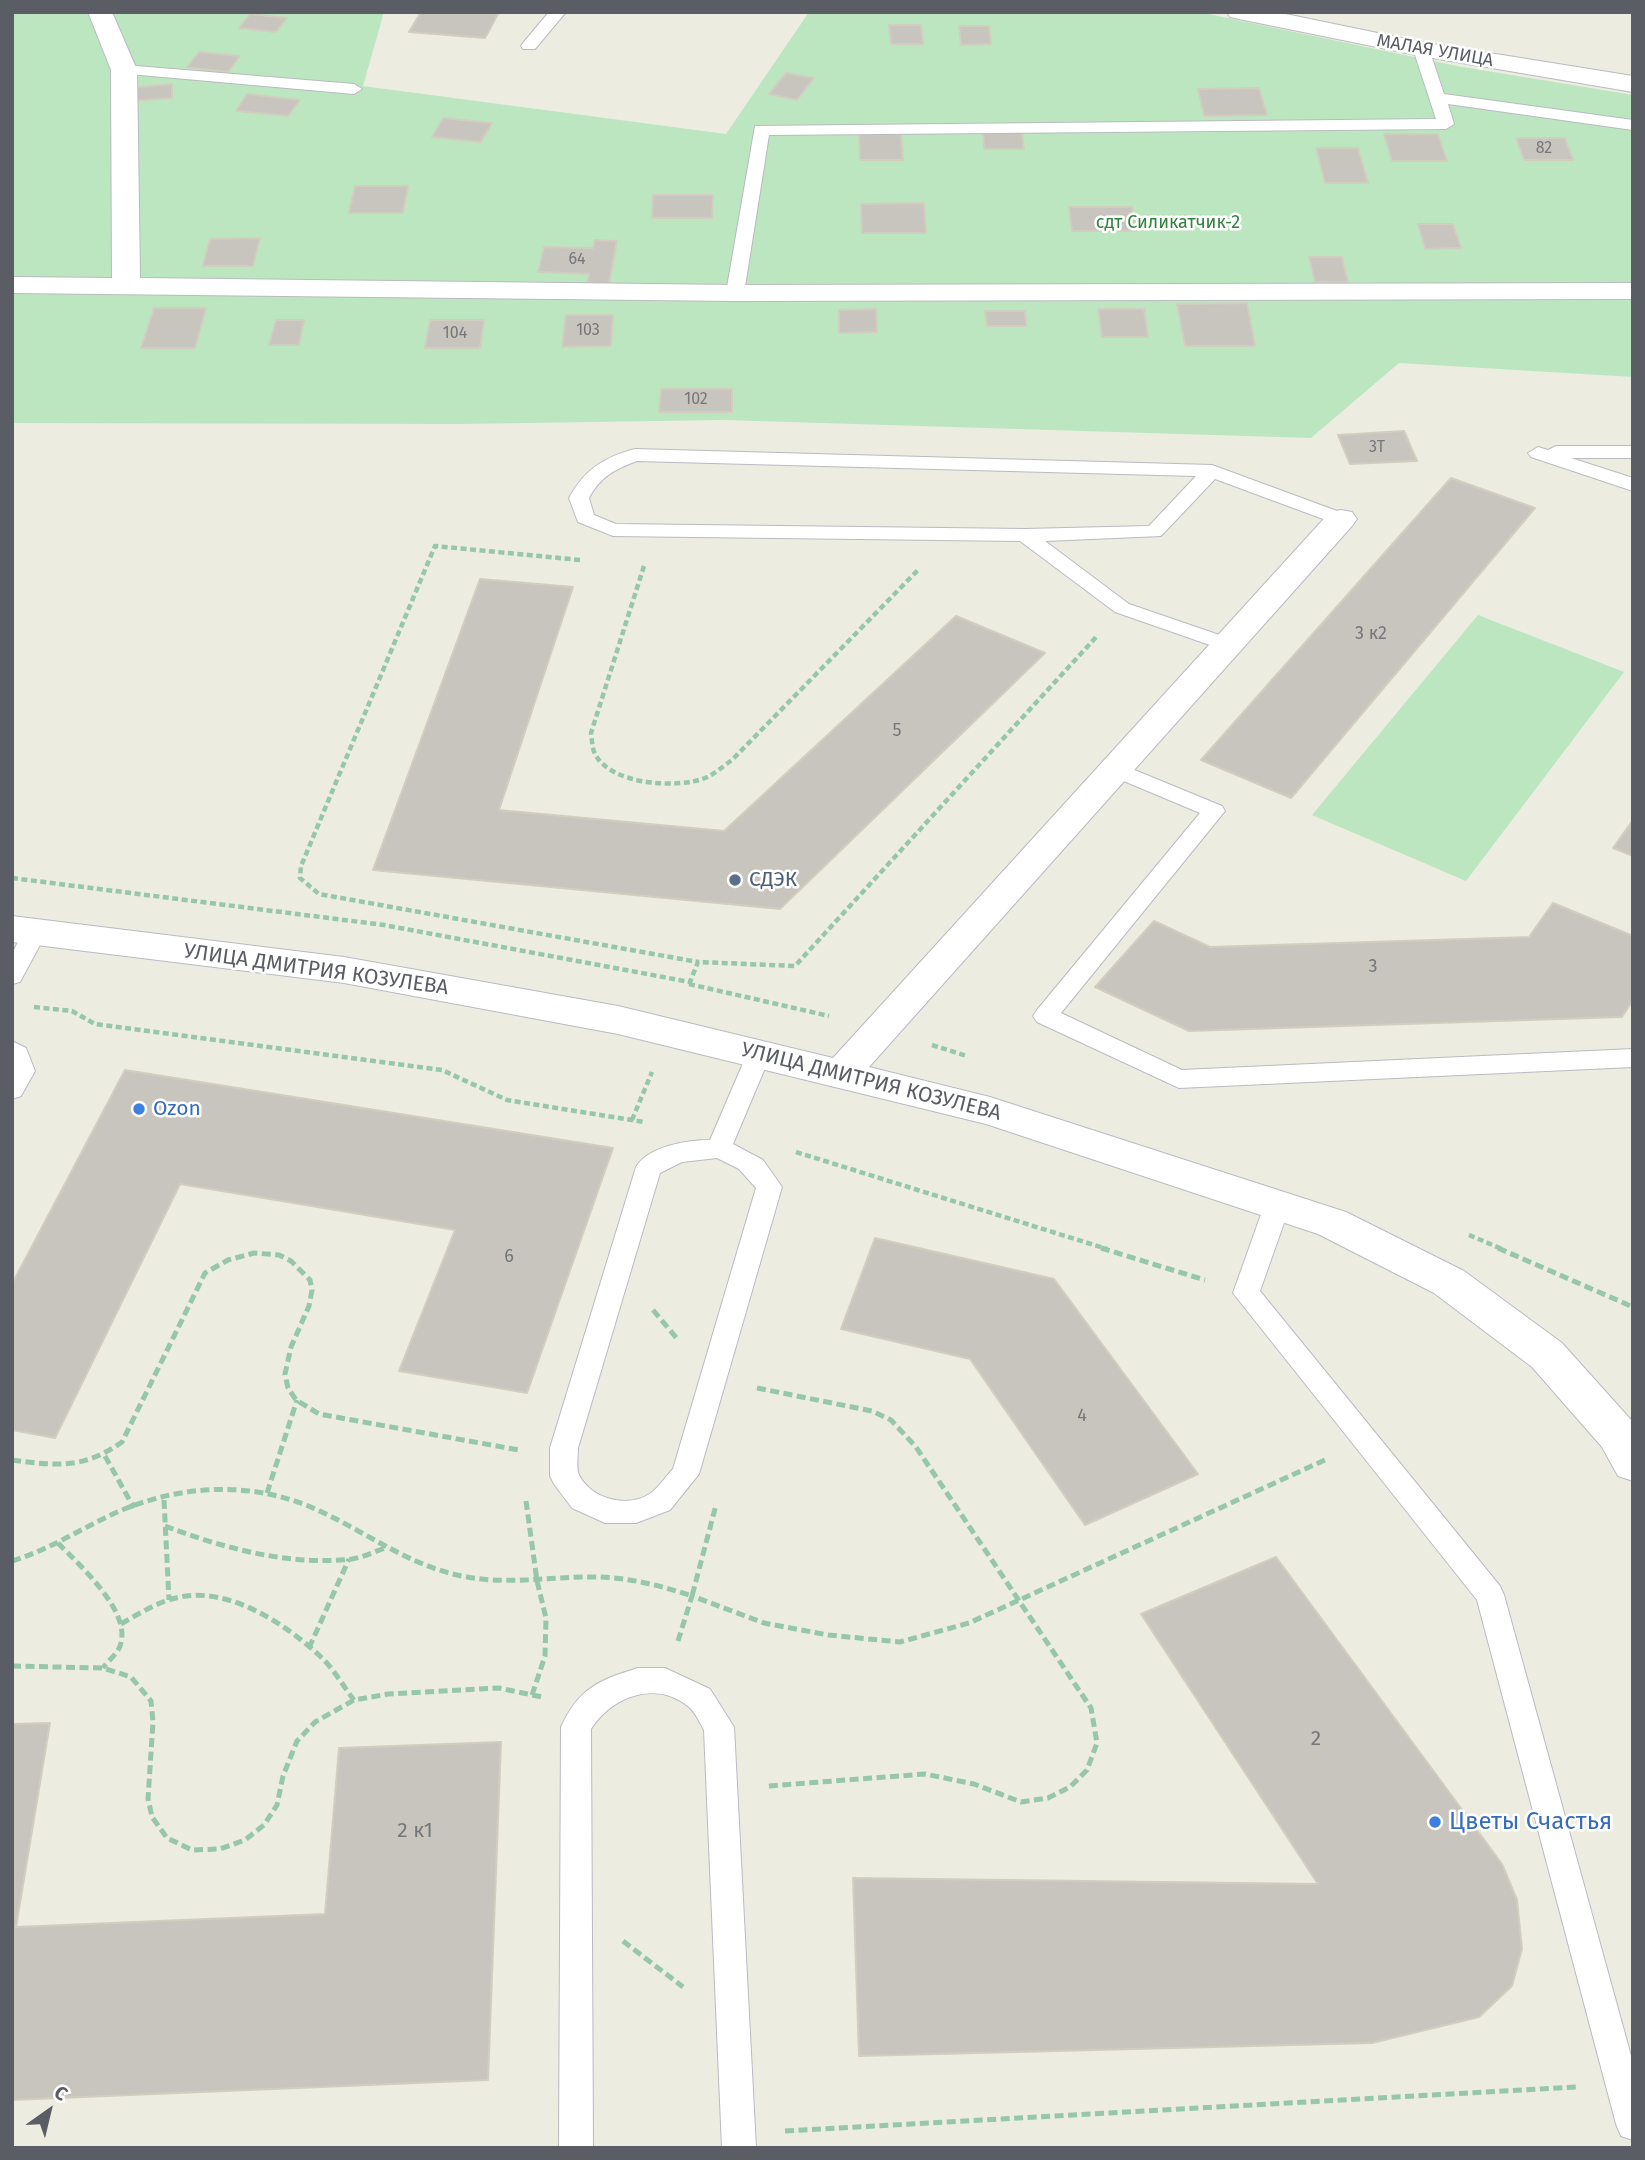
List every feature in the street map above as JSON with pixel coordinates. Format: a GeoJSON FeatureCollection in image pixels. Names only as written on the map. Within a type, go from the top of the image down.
{"type":"FeatureCollection","features":[{"type":"Feature","properties":{"kind":"street"},"geometry":{"type":"LineString","coordinates":[[100,12],[124,70],[126,285]]}},
{"type":"Feature","properties":{"kind":"street","name":"МАЛАЯ УЛИЦА"},"geometry":{"type":"LineString","coordinates":[[1239,12],[1421,50],[1633,84]]}},
{"type":"Feature","properties":{"kind":"street"},"geometry":{"type":"LineString","coordinates":[[12,285],[735,293],[1633,292]]}},
{"type":"Feature","properties":{"kind":"street"},"geometry":{"type":"LineString","coordinates":[[841,1074],[1341,519]]}},
{"type":"Feature","properties":{"kind":"street","name":"УЛИЦА ДМИТРИЯ КОЗУЛЕВА"},"geometry":{"type":"LineString","coordinates":[[23,930],[344,970],[618,1020],[990,1111],[1332,1223],[1449,1282],[1548,1355],[1617,1434],[1632,1461]]}},
{"type":"Feature","properties":{"kind":"lane"},"geometry":{"type":"LineString","coordinates":[[529,46],[558,12]]}},
{"type":"Feature","properties":{"kind":"lane"},"geometry":{"type":"LineString","coordinates":[[735,293],[761,130],[1446,124],[1421,50]]}},
{"type":"Feature","properties":{"kind":"lane"},"geometry":{"type":"LineString","coordinates":[[124,70],[354,89]]}},
{"type":"Feature","properties":{"kind":"lane"},"geometry":{"type":"LineString","coordinates":[[1438,98],[1633,125]]}},
{"type":"Feature","properties":{"kind":"lane"},"geometry":{"type":"LineString","coordinates":[[1633,452],[1538,453],[1633,485]]}},
{"type":"Feature","properties":{"kind":"lane"},"geometry":{"type":"LineString","coordinates":[[1212,471],[1154,532],[1025,535],[613,530],[585,518],[579,498],[588,478],[609,464],[635,455],[1212,471],[1341,519]]}},
{"type":"Feature","properties":{"kind":"lane"},"geometry":{"type":"LineString","coordinates":[[1025,535],[1122,608],[1227,645]]}},
{"type":"Feature","properties":{"kind":"lane"},"geometry":{"type":"LineString","coordinates":[[1115,769],[1214,811],[1045,1016],[1179,1079],[1633,1058]]}},
{"type":"Feature","properties":{"kind":"lane"},"geometry":{"type":"LineString","coordinates":[[12,976],[23,930]]}},
{"type":"Feature","properties":{"kind":"lane"},"geometry":{"type":"LineString","coordinates":[[12,1050],[17,1054],[23,1071],[12,1090]]}},
{"type":"Feature","properties":{"kind":"lane"},"geometry":{"type":"LineString","coordinates":[[718,1149],[759,1054]]}},
{"type":"Feature","properties":{"kind":"lane"},"geometry":{"type":"LineString","coordinates":[[694,1149],[718,1149],[743,1157],[759,1169],[769,1187],[685,1474],[660,1502],[636,1511],[605,1511],[582,1500],[564,1476],[564,1448],[618,1270],[649,1167],[670,1154],[694,1149]]}},
{"type":"Feature","properties":{"kind":"lane"},"geometry":{"type":"LineString","coordinates":[[1277,1206],[1246,1293],[1490,1595],[1633,2124]]}},
{"type":"Feature","properties":{"kind":"lane"},"geometry":{"type":"LineString","coordinates":[[576,2148],[576,1727],[590,1705],[610,1690],[638,1681],[665,1681],[700,1698],[719,1727],[739,2141]]}},
{"type":"Feature","properties":{"kind":"path"},"geometry":{"type":"LineString","coordinates":[[656,530],[591,733],[595,754],[603,764],[634,781],[682,783],[705,778],[732,760],[954,534]]}},
{"type":"Feature","properties":{"kind":"path"},"geometry":{"type":"LineString","coordinates":[[592,561],[435,546],[301,866],[300,878],[319,894],[698,962],[795,966],[1122,608]]}},
{"type":"Feature","properties":{"kind":"path"},"geometry":{"type":"LineString","coordinates":[[631,564],[644,565]]}},
{"type":"Feature","properties":{"kind":"path"},"geometry":{"type":"LineString","coordinates":[[12,878],[384,925],[690,982],[698,962]]}},
{"type":"Feature","properties":{"kind":"path"},"geometry":{"type":"LineString","coordinates":[[802,1167],[805,1154]]}},
{"type":"Feature","properties":{"kind":"path"},"geometry":{"type":"LineString","coordinates":[[12,1460],[59,1467],[83,1464],[105,1456],[122,1442],[205,1273],[225,1259],[254,1252],[274,1253],[294,1261],[309,1277],[312,1293],[285,1371],[289,1389],[297,1400],[319,1414],[564,1457]]}},
{"type":"Feature","properties":{"kind":"path"},"geometry":{"type":"LineString","coordinates":[[618,1270],[713,1379],[872,1410],[891,1420],[916,1447],[1091,1708],[1097,1743],[1087,1770],[1070,1787],[1048,1798],[1021,1802],[974,1784],[925,1774],[722,1790]]}},
{"type":"Feature","properties":{"kind":"path"},"geometry":{"type":"LineString","coordinates":[[267,1493],[297,1400]]}},
{"type":"Feature","properties":{"kind":"path"},"geometry":{"type":"LineString","coordinates":[[12,1561],[33,1556],[116,1513],[194,1491],[245,1490],[286,1496],[349,1523],[424,1566],[481,1580],[604,1578],[655,1584],[764,1623],[828,1636],[900,1642],[969,1623],[1366,1441]]}},
{"type":"Feature","properties":{"kind":"path"},"geometry":{"type":"LineString","coordinates":[[516,1449],[518,1460]]}},
{"type":"Feature","properties":{"kind":"path"},"geometry":{"type":"LineString","coordinates":[[105,1456],[134,1508]]}},
{"type":"Feature","properties":{"kind":"path"},"geometry":{"type":"LineString","coordinates":[[665,1681],[692,1596],[719,1491]]}},
{"type":"Feature","properties":{"kind":"path"},"geometry":{"type":"LineString","coordinates":[[525,1494],[537,1581],[546,1618],[545,1656],[532,1695]]}},
{"type":"Feature","properties":{"kind":"path"},"geometry":{"type":"LineString","coordinates":[[164,1500],[169,1600]]}},
{"type":"Feature","properties":{"kind":"path"},"geometry":{"type":"LineString","coordinates":[[165,1526],[200,1540],[244,1550],[297,1557],[349,1559],[388,1547]]}},
{"type":"Feature","properties":{"kind":"path"},"geometry":{"type":"LineString","coordinates":[[58,1543],[106,1594],[121,1624],[121,1645],[103,1668]]}},
{"type":"Feature","properties":{"kind":"path"},"geometry":{"type":"LineString","coordinates":[[309,1648],[349,1559]]}},
{"type":"Feature","properties":{"kind":"path"},"geometry":{"type":"LineString","coordinates":[[121,1624],[169,1600],[187,1595],[232,1601],[280,1624],[321,1657],[354,1700]]}},
{"type":"Feature","properties":{"kind":"path"},"geometry":{"type":"LineString","coordinates":[[12,1666],[103,1668],[131,1677],[150,1701],[153,1722],[148,1799],[152,1817],[167,1838],[192,1850],[220,1849],[246,1840],[264,1825],[277,1805],[283,1776],[297,1741],[314,1722],[354,1700],[388,1693],[499,1688],[532,1695],[585,1712]]}},
{"type":"Feature","properties":{"kind":"path"},"geometry":{"type":"LineString","coordinates":[[575,1904],[733,2026]]}},
{"type":"Feature","properties":{"kind":"path"},"geometry":{"type":"LineString","coordinates":[[739,2141],[1622,2084]]}},
{"type":"Feature","properties":{"kind":"green space","name":"сдт Силикатчик-2"},"geometry":{"type":"Polygon","coordinates":[[[12,12],[384,12],[363,86],[726,134],[809,12],[1199,12],[1457,66],[1633,95],[1633,377],[1399,363],[1311,438],[724,420],[460,424],[12,423],[12,12]]]}},
{"type":"Feature","properties":{"kind":"green space"},"geometry":{"type":"Polygon","coordinates":[[[1478,615],[1624,672],[1466,881],[1312,815],[1478,615]]]}},
{"type":"Feature","properties":{"kind":"building"},"geometry":{"type":"Polygon","coordinates":[[[421,12],[499,12],[485,38],[409,32],[421,12]]]}},
{"type":"Feature","properties":{"kind":"building"},"geometry":{"type":"Polygon","coordinates":[[[250,14],[287,18],[276,32],[239,28],[250,14]]]}},
{"type":"Feature","properties":{"kind":"building"},"geometry":{"type":"Polygon","coordinates":[[[889,25],[921,25],[923,44],[891,44],[889,25]]]}},
{"type":"Feature","properties":{"kind":"building"},"geometry":{"type":"Polygon","coordinates":[[[959,26],[989,26],[991,44],[961,45],[959,26]]]}},
{"type":"Feature","properties":{"kind":"building"},"geometry":{"type":"Polygon","coordinates":[[[199,52],[240,56],[228,72],[187,67],[199,52]]]}},
{"type":"Feature","properties":{"kind":"building"},"geometry":{"type":"Polygon","coordinates":[[[786,73],[814,78],[797,100],[769,94],[786,73]]]}},
{"type":"Feature","properties":{"kind":"building"},"geometry":{"type":"Polygon","coordinates":[[[172,84],[172,98],[131,101],[130,88],[172,84]]]}},
{"type":"Feature","properties":{"kind":"building"},"geometry":{"type":"Polygon","coordinates":[[[1259,88],[1267,115],[1204,116],[1198,89],[1259,88]]]}},
{"type":"Feature","properties":{"kind":"building"},"geometry":{"type":"Polygon","coordinates":[[[247,94],[300,100],[288,116],[236,111],[247,94]]]}},
{"type":"Feature","properties":{"kind":"building"},"geometry":{"type":"Polygon","coordinates":[[[443,118],[492,123],[481,142],[432,137],[443,118]]]}},
{"type":"Feature","properties":{"kind":"building"},"geometry":{"type":"Polygon","coordinates":[[[983,132],[1022,132],[1024,149],[984,149],[983,132]]]}},
{"type":"Feature","properties":{"kind":"building"},"geometry":{"type":"Polygon","coordinates":[[[859,134],[901,134],[903,160],[860,160],[859,134]]]}},
{"type":"Feature","properties":{"kind":"building"},"geometry":{"type":"Polygon","coordinates":[[[1384,134],[1438,134],[1447,161],[1392,161],[1384,134]]]}},
{"type":"Feature","properties":{"kind":"building"},"geometry":{"type":"Polygon","coordinates":[[[1516,138],[1565,138],[1573,160],[1524,160],[1516,138]]]}},
{"type":"Feature","properties":{"kind":"building"},"geometry":{"type":"Polygon","coordinates":[[[1316,148],[1358,148],[1368,183],[1325,183],[1316,148]]]}},
{"type":"Feature","properties":{"kind":"building"},"geometry":{"type":"Polygon","coordinates":[[[355,186],[408,186],[403,213],[349,213],[355,186]]]}},
{"type":"Feature","properties":{"kind":"building"},"geometry":{"type":"Polygon","coordinates":[[[653,195],[713,195],[712,218],[652,218],[653,195]]]}},
{"type":"Feature","properties":{"kind":"building"},"geometry":{"type":"Polygon","coordinates":[[[924,203],[926,233],[862,233],[861,204],[924,203]]]}},
{"type":"Feature","properties":{"kind":"building"},"geometry":{"type":"Polygon","coordinates":[[[1069,207],[1132,207],[1136,231],[1072,231],[1069,207]]]}},
{"type":"Feature","properties":{"kind":"building"},"geometry":{"type":"Polygon","coordinates":[[[1418,224],[1453,224],[1461,248],[1425,249],[1418,224]]]}},
{"type":"Feature","properties":{"kind":"building"},"geometry":{"type":"Polygon","coordinates":[[[260,238],[253,266],[203,266],[210,239],[260,238]]]}},
{"type":"Feature","properties":{"kind":"building"},"geometry":{"type":"Polygon","coordinates":[[[595,240],[617,241],[609,284],[587,283],[589,274],[538,272],[544,247],[593,248],[595,240]]]}},
{"type":"Feature","properties":{"kind":"building"},"geometry":{"type":"Polygon","coordinates":[[[1309,257],[1342,257],[1348,282],[1315,282],[1309,257]]]}},
{"type":"Feature","properties":{"kind":"building"},"geometry":{"type":"Polygon","coordinates":[[[1247,303],[1255,346],[1185,346],[1177,304],[1247,303]]]}},
{"type":"Feature","properties":{"kind":"building"},"geometry":{"type":"Polygon","coordinates":[[[154,308],[206,308],[195,348],[141,348],[154,308]]]}},
{"type":"Feature","properties":{"kind":"building"},"geometry":{"type":"Polygon","coordinates":[[[876,309],[877,332],[839,333],[839,310],[876,309]]]}},
{"type":"Feature","properties":{"kind":"building"},"geometry":{"type":"Polygon","coordinates":[[[1098,309],[1144,309],[1148,337],[1102,337],[1098,309]]]}},
{"type":"Feature","properties":{"kind":"building"},"geometry":{"type":"Polygon","coordinates":[[[985,311],[1025,311],[1026,326],[987,326],[985,311]]]}},
{"type":"Feature","properties":{"kind":"building"},"geometry":{"type":"Polygon","coordinates":[[[566,315],[613,315],[611,346],[562,347],[566,315]]]}},
{"type":"Feature","properties":{"kind":"building"},"geometry":{"type":"Polygon","coordinates":[[[276,320],[304,320],[299,345],[269,345],[276,320]]]}},
{"type":"Feature","properties":{"kind":"building"},"geometry":{"type":"Polygon","coordinates":[[[430,320],[484,320],[480,348],[425,348],[430,320]]]}},
{"type":"Feature","properties":{"kind":"building"},"geometry":{"type":"Polygon","coordinates":[[[661,389],[732,389],[732,412],[659,412],[661,389]]]}},
{"type":"Feature","properties":{"kind":"building"},"geometry":{"type":"Polygon","coordinates":[[[1404,431],[1417,461],[1350,464],[1338,435],[1404,431]]]}},
{"type":"Feature","properties":{"kind":"building"},"geometry":{"type":"Polygon","coordinates":[[[1451,478],[1535,508],[1291,798],[1201,760],[1451,478]]]}},
{"type":"Feature","properties":{"kind":"building"},"geometry":{"type":"Polygon","coordinates":[[[480,579],[573,587],[499,810],[724,831],[956,616],[1045,653],[780,909],[373,870],[480,579]]]}},
{"type":"Feature","properties":{"kind":"building"},"geometry":{"type":"Polygon","coordinates":[[[1633,820],[1633,856],[1613,848],[1633,820]]]}},
{"type":"Feature","properties":{"kind":"building"},"geometry":{"type":"Polygon","coordinates":[[[1553,903],[1633,936],[1633,1000],[1622,1017],[1189,1031],[1095,987],[1154,921],[1210,947],[1529,937],[1553,903]]]}},
{"type":"Feature","properties":{"kind":"building"},"geometry":{"type":"Polygon","coordinates":[[[125,1070],[613,1148],[527,1393],[399,1371],[455,1230],[180,1184],[55,1438],[12,1430],[12,1284],[125,1070]]]}},
{"type":"Feature","properties":{"kind":"building"},"geometry":{"type":"Polygon","coordinates":[[[875,1238],[1054,1279],[1198,1474],[1085,1525],[970,1359],[841,1329],[875,1238]]]}},
{"type":"Feature","properties":{"kind":"building"},"geometry":{"type":"Polygon","coordinates":[[[1276,1557],[1502,1864],[1517,1900],[1522,1949],[1512,1986],[1479,2017],[1372,2043],[859,2056],[853,1878],[1318,1884],[1141,1614],[1276,1557]]]}},
{"type":"Feature","properties":{"kind":"building"},"geometry":{"type":"Polygon","coordinates":[[[50,1723],[16,1927],[325,1914],[339,1748],[501,1742],[488,2080],[12,2100],[12,1724],[50,1723]]]}},
{"type":"Feature","properties":{"kind":"place","name":"СДЭК"},"geometry":{"type":"Point","coordinates":[735,880]}},
{"type":"Feature","properties":{"kind":"place","name":"Ozon"},"geometry":{"type":"Point","coordinates":[139,1109]}},
{"type":"Feature","properties":{"kind":"place","name":"Цветы Счастья"},"geometry":{"type":"Point","coordinates":[1435,1822]}}]}
